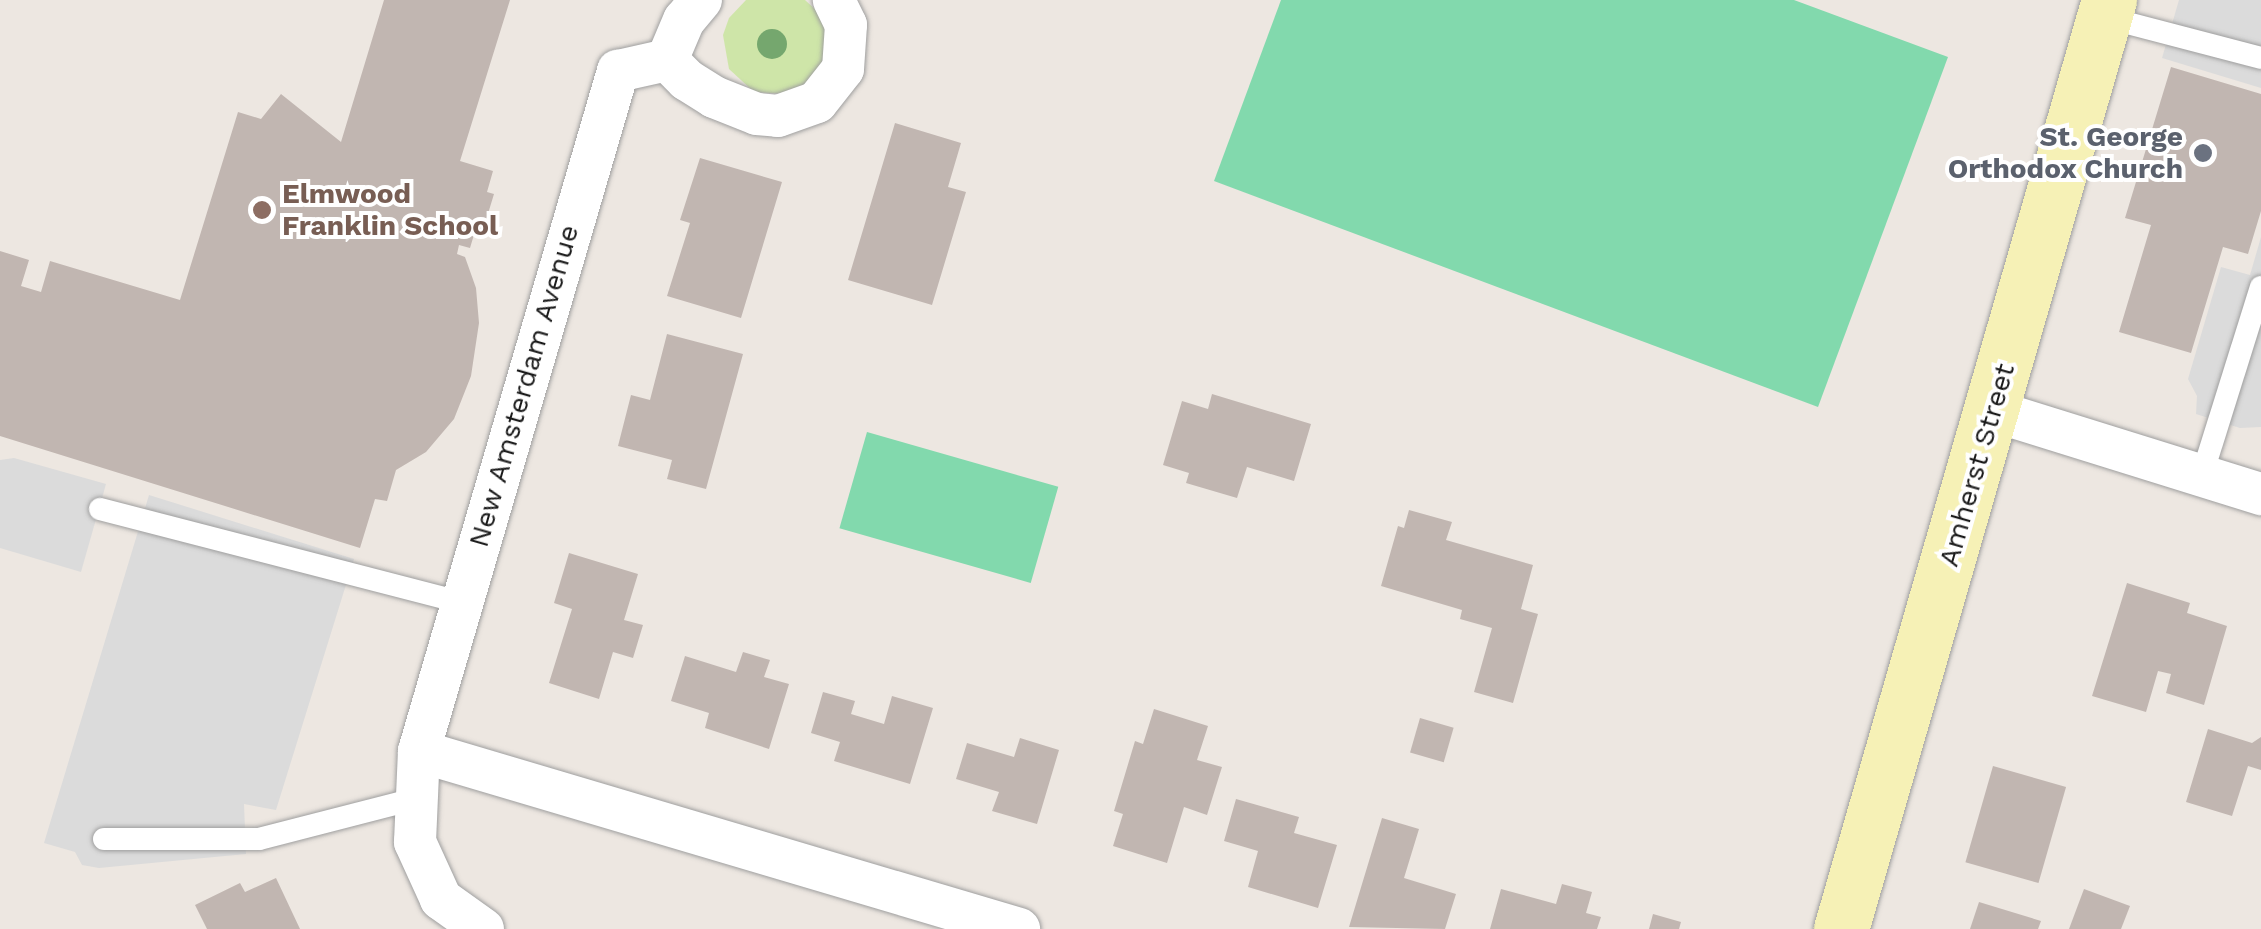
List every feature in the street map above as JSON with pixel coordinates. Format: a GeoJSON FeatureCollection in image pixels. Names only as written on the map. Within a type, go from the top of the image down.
{"type":"FeatureCollection","features":[{"type":"Feature","properties":{"kind":"street"},"geometry":{"type":"LineString","coordinates":[[701,0],[684,20],[667,60],[687,80],[746,110],[778,116],[798,112],[833,88],[843,69],[846,25],[834,0]]}},
{"type":"Feature","properties":{"kind":"street","name":"Amherst Street"},"geometry":{"type":"LineString","coordinates":[[1841,929],[1994,411],[2106,8]]}},
{"type":"Feature","properties":{"kind":"street","name":"New Amsterdam Avenue"},"geometry":{"type":"LineString","coordinates":[[483,929],[441,899],[415,842],[419,751],[618,70],[667,60]]}},
{"type":"Feature","properties":{"kind":"street"},"geometry":{"type":"LineString","coordinates":[[1994,411],[2261,494]]}},
{"type":"Feature","properties":{"kind":"street"},"geometry":{"type":"LineString","coordinates":[[419,751],[1020,929]]}},
{"type":"Feature","properties":{"kind":"lane"},"geometry":{"type":"LineString","coordinates":[[2106,8],[2261,58]]}},
{"type":"Feature","properties":{"kind":"lane"},"geometry":{"type":"LineString","coordinates":[[2202,476],[2261,287]]}},
{"type":"Feature","properties":{"kind":"lane"},"geometry":{"type":"LineString","coordinates":[[100,509],[460,602]]}},
{"type":"Feature","properties":{"kind":"lane"},"geometry":{"type":"LineString","coordinates":[[104,839],[259,839],[416,799]]}},
{"type":"Feature","properties":{"kind":"green space"},"geometry":{"type":"Polygon","coordinates":[[[746,0],[805,0],[817,11],[825,26],[825,60],[804,87],[788,94],[754,92],[729,69],[723,35],[729,18],[746,0]]]}},
{"type":"Feature","properties":{"kind":"green space"},"geometry":{"type":"Polygon","coordinates":[[[1281,0],[1794,0],[1948,57],[1818,407],[1214,181],[1281,0]]]}},
{"type":"Feature","properties":{"kind":"green space"},"geometry":{"type":"Polygon","coordinates":[[[867,432],[1058,487],[1031,583],[839,528],[867,432]]]}},
{"type":"Feature","properties":{"kind":"shaded area"},"geometry":{"type":"Polygon","coordinates":[[[2179,0],[2261,0],[2261,88],[2162,58],[2179,0]]]}},
{"type":"Feature","properties":{"kind":"shaded area"},"geometry":{"type":"Polygon","coordinates":[[[2261,237],[2261,427],[2240,428],[2196,414],[2197,396],[2188,379],[2221,267],[2250,275],[2261,237]]]}},
{"type":"Feature","properties":{"kind":"shaded area"},"geometry":{"type":"Polygon","coordinates":[[[14,458],[106,484],[81,572],[0,548],[0,460],[14,458]]]}},
{"type":"Feature","properties":{"kind":"shaded area"},"geometry":{"type":"Polygon","coordinates":[[[149,495],[354,559],[276,810],[244,804],[246,854],[99,868],[82,865],[75,852],[44,843],[149,495]]]}},
{"type":"Feature","properties":{"kind":"building"},"geometry":{"type":"Polygon","coordinates":[[[384,0],[510,0],[460,161],[493,171],[487,192],[494,194],[483,230],[476,228],[470,248],[459,245],[457,254],[465,257],[476,288],[479,323],[471,376],[454,419],[426,452],[396,470],[387,501],[375,499],[360,548],[0,436],[0,251],[29,260],[21,286],[41,292],[50,261],[180,300],[238,112],[261,119],[281,94],[341,142],[384,0]]]}},
{"type":"Feature","properties":{"kind":"building","name":"St. George Orthodox Church"},"geometry":{"type":"Polygon","coordinates":[[[2171,67],[2261,94],[2261,211],[2248,254],[2223,247],[2191,353],[2119,332],[2151,225],[2125,218],[2171,67]]]}},
{"type":"Feature","properties":{"kind":"building"},"geometry":{"type":"Polygon","coordinates":[[[895,123],[961,143],[948,187],[966,192],[932,305],[848,280],[895,123]]]}},
{"type":"Feature","properties":{"kind":"building"},"geometry":{"type":"Polygon","coordinates":[[[700,158],[782,182],[741,318],[667,296],[690,223],[680,220],[700,158]]]}},
{"type":"Feature","properties":{"kind":"building"},"geometry":{"type":"Polygon","coordinates":[[[667,334],[743,354],[706,489],[667,479],[672,460],[618,446],[631,395],[650,400],[667,334]]]}},
{"type":"Feature","properties":{"kind":"building"},"geometry":{"type":"Polygon","coordinates":[[[1212,394],[1311,424],[1294,481],[1247,467],[1237,498],[1186,483],[1189,473],[1163,465],[1182,401],[1208,409],[1212,394]]]}},
{"type":"Feature","properties":{"kind":"building"},"geometry":{"type":"Polygon","coordinates":[[[1409,510],[1452,522],[1446,540],[1533,565],[1521,609],[1538,614],[1513,703],[1474,692],[1492,628],[1460,619],[1462,610],[1381,586],[1398,526],[1404,528],[1409,510]]]}},
{"type":"Feature","properties":{"kind":"building"},"geometry":{"type":"Polygon","coordinates":[[[569,553],[638,574],[624,620],[643,625],[633,658],[613,652],[599,699],[549,683],[572,609],[554,603],[569,553]]]}},
{"type":"Feature","properties":{"kind":"building"},"geometry":{"type":"Polygon","coordinates":[[[2127,583],[2190,603],[2187,613],[2227,626],[2204,705],[2166,693],[2171,674],[2158,671],[2146,712],[2092,696],[2127,583]]]}},
{"type":"Feature","properties":{"kind":"building"},"geometry":{"type":"Polygon","coordinates":[[[743,652],[770,660],[764,677],[789,684],[769,749],[705,728],[709,713],[671,701],[685,656],[736,672],[743,652]]]}},
{"type":"Feature","properties":{"kind":"building"},"geometry":{"type":"Polygon","coordinates":[[[823,692],[855,701],[851,714],[884,724],[892,696],[933,708],[910,784],[834,761],[840,742],[811,733],[823,692]]]}},
{"type":"Feature","properties":{"kind":"building"},"geometry":{"type":"Polygon","coordinates":[[[1154,709],[1208,726],[1197,760],[1222,767],[1207,815],[1184,807],[1167,863],[1113,846],[1123,814],[1114,811],[1135,741],[1143,744],[1154,709]]]}},
{"type":"Feature","properties":{"kind":"building"},"geometry":{"type":"Polygon","coordinates":[[[1420,718],[1454,728],[1444,762],[1410,753],[1420,718]]]}},
{"type":"Feature","properties":{"kind":"building"},"geometry":{"type":"Polygon","coordinates":[[[2208,729],[2252,743],[2261,737],[2261,770],[2248,766],[2232,816],[2186,802],[2208,729]]]}},
{"type":"Feature","properties":{"kind":"building"},"geometry":{"type":"Polygon","coordinates":[[[1020,738],[1059,750],[1037,824],[992,811],[999,792],[956,779],[967,743],[1014,757],[1020,738]]]}},
{"type":"Feature","properties":{"kind":"building"},"geometry":{"type":"Polygon","coordinates":[[[1993,766],[2066,787],[2038,883],[1965,862],[1993,766]]]}},
{"type":"Feature","properties":{"kind":"building"},"geometry":{"type":"Polygon","coordinates":[[[1236,799],[1299,817],[1294,833],[1337,845],[1318,908],[1248,887],[1258,851],[1224,841],[1236,799]]]}},
{"type":"Feature","properties":{"kind":"building"},"geometry":{"type":"Polygon","coordinates":[[[1382,818],[1419,829],[1404,878],[1456,894],[1445,929],[1349,927],[1382,818]]]}},
{"type":"Feature","properties":{"kind":"building"},"geometry":{"type":"Polygon","coordinates":[[[276,878],[300,929],[207,929],[195,905],[240,883],[245,892],[276,878]]]}},
{"type":"Feature","properties":{"kind":"building"},"geometry":{"type":"Polygon","coordinates":[[[1562,884],[1592,892],[1586,913],[1601,917],[1597,929],[1490,929],[1501,889],[1556,904],[1562,884]]]}},
{"type":"Feature","properties":{"kind":"building"},"geometry":{"type":"Polygon","coordinates":[[[2084,889],[2130,906],[2121,929],[2069,929],[2084,889]]]}},
{"type":"Feature","properties":{"kind":"building"},"geometry":{"type":"Polygon","coordinates":[[[1979,902],[2041,921],[2038,929],[1970,929],[1979,902]]]}},
{"type":"Feature","properties":{"kind":"building"},"geometry":{"type":"Polygon","coordinates":[[[1653,914],[1681,922],[1679,929],[1649,929],[1653,914]]]}},
{"type":"Feature","properties":{"kind":"place","name":"St. George Orthodox Church"},"geometry":{"type":"Point","coordinates":[2203,153]}},
{"type":"Feature","properties":{"kind":"place","name":"Elmwood Franklin School"},"geometry":{"type":"Point","coordinates":[262,210]}}]}
